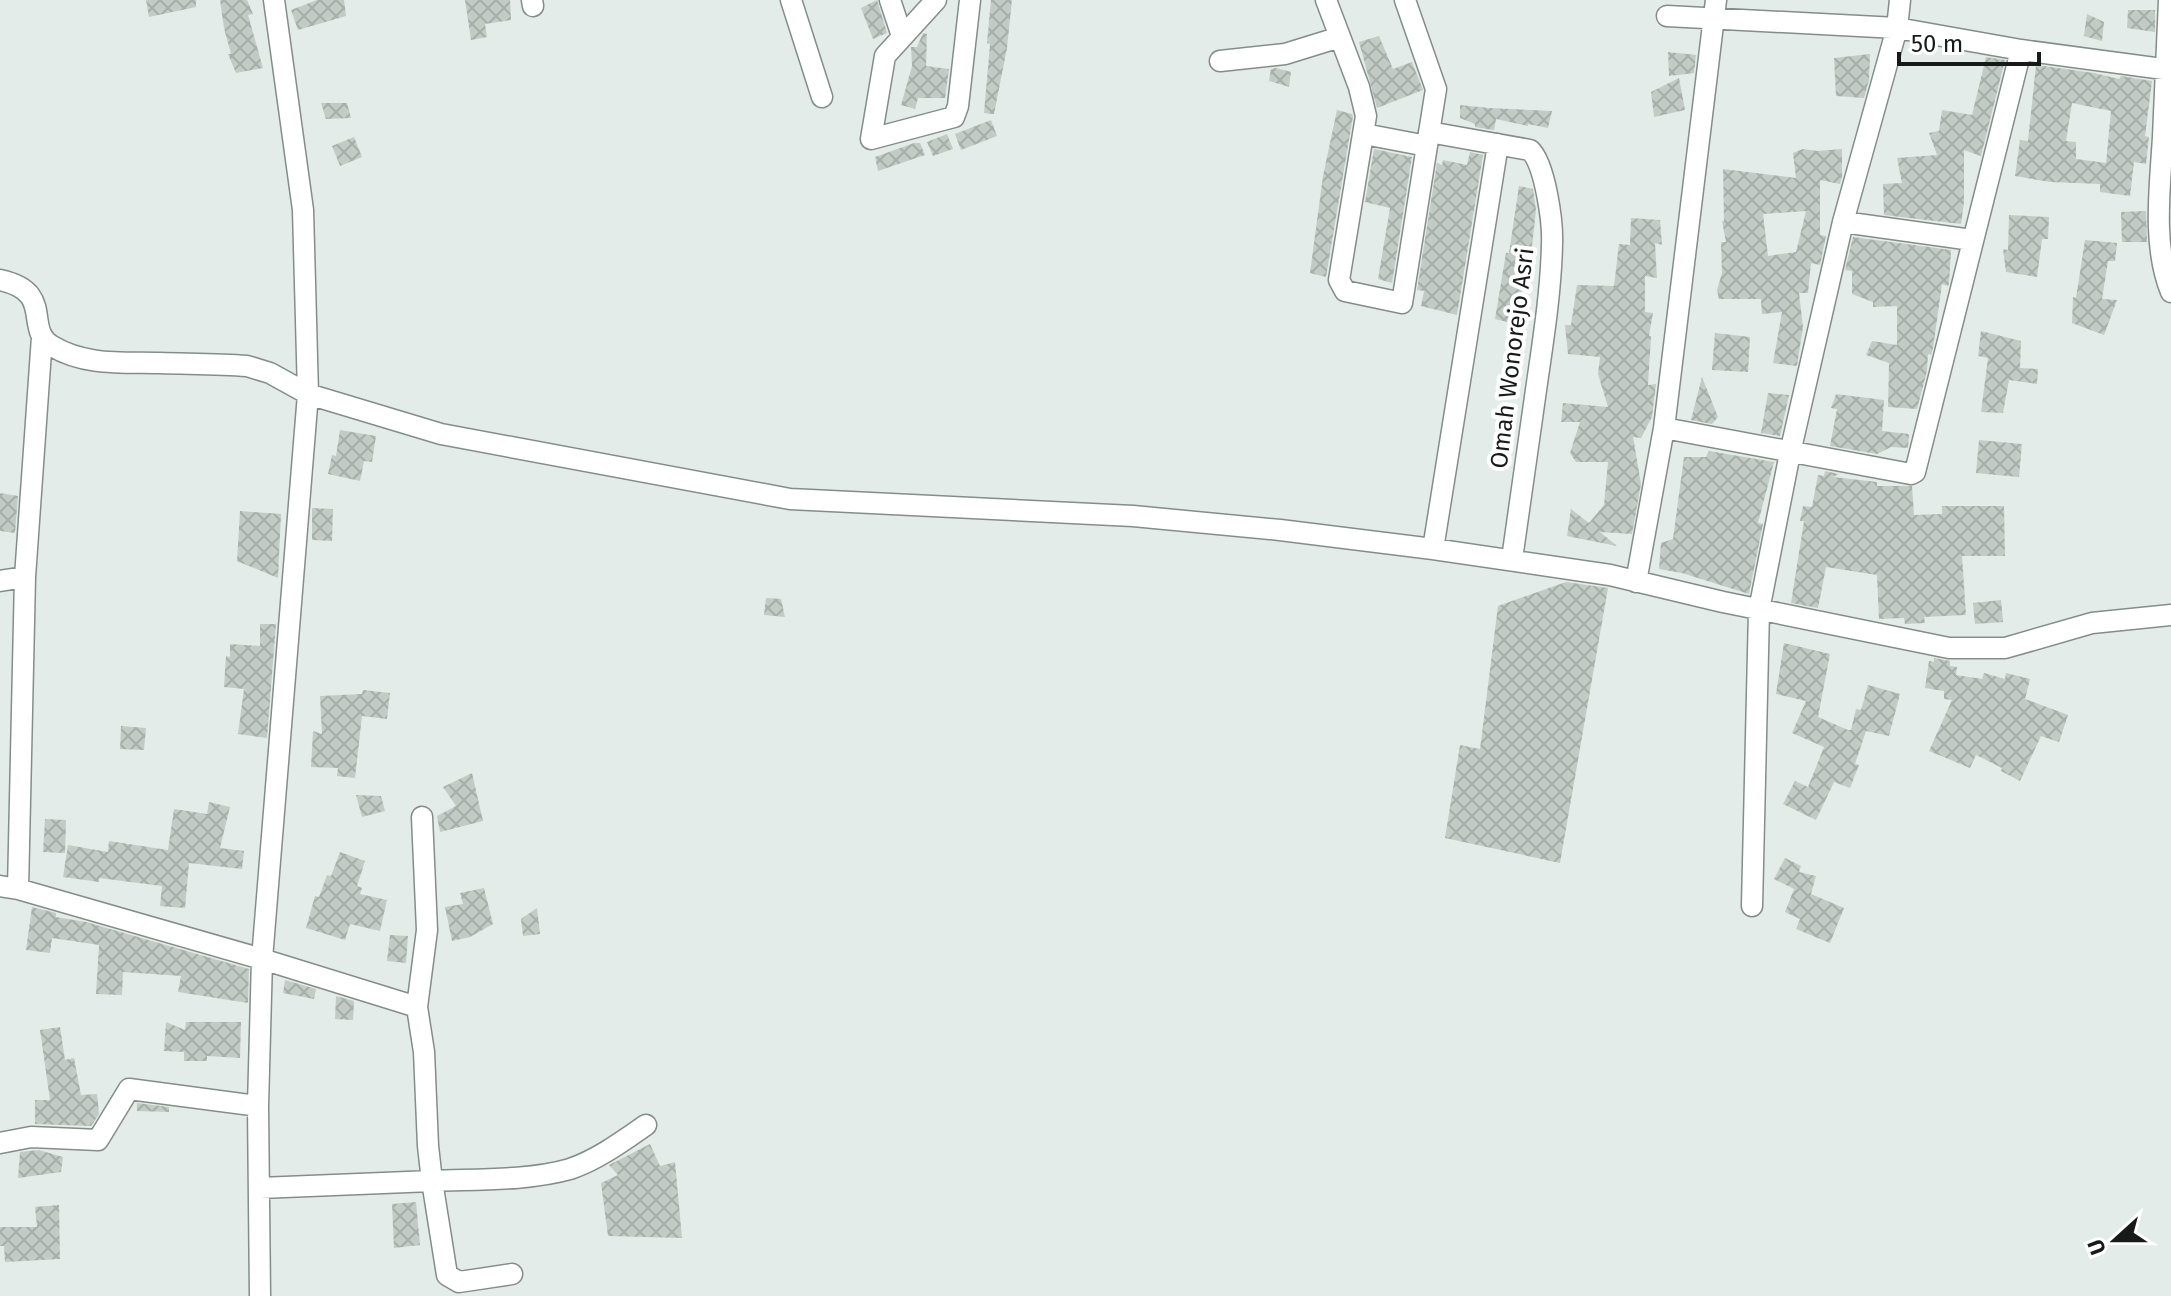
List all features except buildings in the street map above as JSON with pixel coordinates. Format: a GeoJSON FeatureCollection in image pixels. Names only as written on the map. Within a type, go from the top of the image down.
{"type":"FeatureCollection","features":[{"type":"Feature","properties":{"kind":"street"},"geometry":{"type":"LineString","coordinates":[[260,1296],[258,1106],[262,959],[308,394],[303,210],[274,0]]}},
{"type":"Feature","properties":{"kind":"street"},"geometry":{"type":"LineString","coordinates":[[791,0],[822,97]]}},
{"type":"Feature","properties":{"kind":"street"},"geometry":{"type":"LineString","coordinates":[[890,0],[902,36]]}},
{"type":"Feature","properties":{"kind":"street"},"geometry":{"type":"LineString","coordinates":[[936,0],[885,56],[871,139],[954,117],[958,106],[970,0]]}},
{"type":"Feature","properties":{"kind":"street"},"geometry":{"type":"LineString","coordinates":[[1326,0],[1366,116],[1339,280],[1345,291],[1402,303],[1436,89],[1405,0]]}},
{"type":"Feature","properties":{"kind":"street"},"geometry":{"type":"LineString","coordinates":[[1752,906],[1759,610],[1790,453],[1843,222],[1897,28],[1900,0]]}},
{"type":"Feature","properties":{"kind":"street"},"geometry":{"type":"LineString","coordinates":[[2169,0],[2169,70],[2160,240],[2171,292]]}},
{"type":"Feature","properties":{"kind":"street"},"geometry":{"type":"LineString","coordinates":[[1636,582],[1664,428],[1715,8]]}},
{"type":"Feature","properties":{"kind":"street"},"geometry":{"type":"LineString","coordinates":[[1667,16],[1715,8],[1897,28],[2021,50],[2169,70]]}},
{"type":"Feature","properties":{"kind":"street"},"geometry":{"type":"LineString","coordinates":[[1220,61],[1293,52],[1340,37]]}},
{"type":"Feature","properties":{"kind":"street"},"geometry":{"type":"LineString","coordinates":[[1664,428],[1790,453],[1911,474],[1915,472],[2021,50]]}},
{"type":"Feature","properties":{"kind":"street","name":"Omah Wonorejo Asri"},"geometry":{"type":"LineString","coordinates":[[1364,134],[1498,144],[1530,150],[1537,156],[1552,240],[1550,289],[1512,559]]}},
{"type":"Feature","properties":{"kind":"street","name":"Omah Wonorejo Asri"},"geometry":{"type":"LineString","coordinates":[[1433,549],[1498,144]]}},
{"type":"Feature","properties":{"kind":"street"},"geometry":{"type":"LineString","coordinates":[[1843,222],[1972,240]]}},
{"type":"Feature","properties":{"kind":"street"},"geometry":{"type":"LineString","coordinates":[[0,280],[21,284],[32,297],[42,337],[25,577],[9,888],[262,959],[417,1007]]}},
{"type":"Feature","properties":{"kind":"street"},"geometry":{"type":"LineString","coordinates":[[42,337],[49,345],[70,355],[96,362],[247,366],[270,373],[308,394],[441,434],[790,499],[1133,516],[1280,530],[1512,559],[1949,648],[2005,648],[2092,623],[2171,615]]}},
{"type":"Feature","properties":{"kind":"street"},"geometry":{"type":"LineString","coordinates":[[0,581],[25,577]]}},
{"type":"Feature","properties":{"kind":"street"},"geometry":{"type":"LineString","coordinates":[[422,817],[427,930],[417,1007],[424,1052],[428,1146],[447,1275],[459,1282],[504,1282]]}},
{"type":"Feature","properties":{"kind":"street"},"geometry":{"type":"LineString","coordinates":[[0,1143],[31,1137],[98,1140],[129,1089],[258,1106]]}},
{"type":"Feature","properties":{"kind":"street"},"geometry":{"type":"LineString","coordinates":[[260,1188],[545,1174],[571,1168],[619,1144],[646,1125]]}}]}
